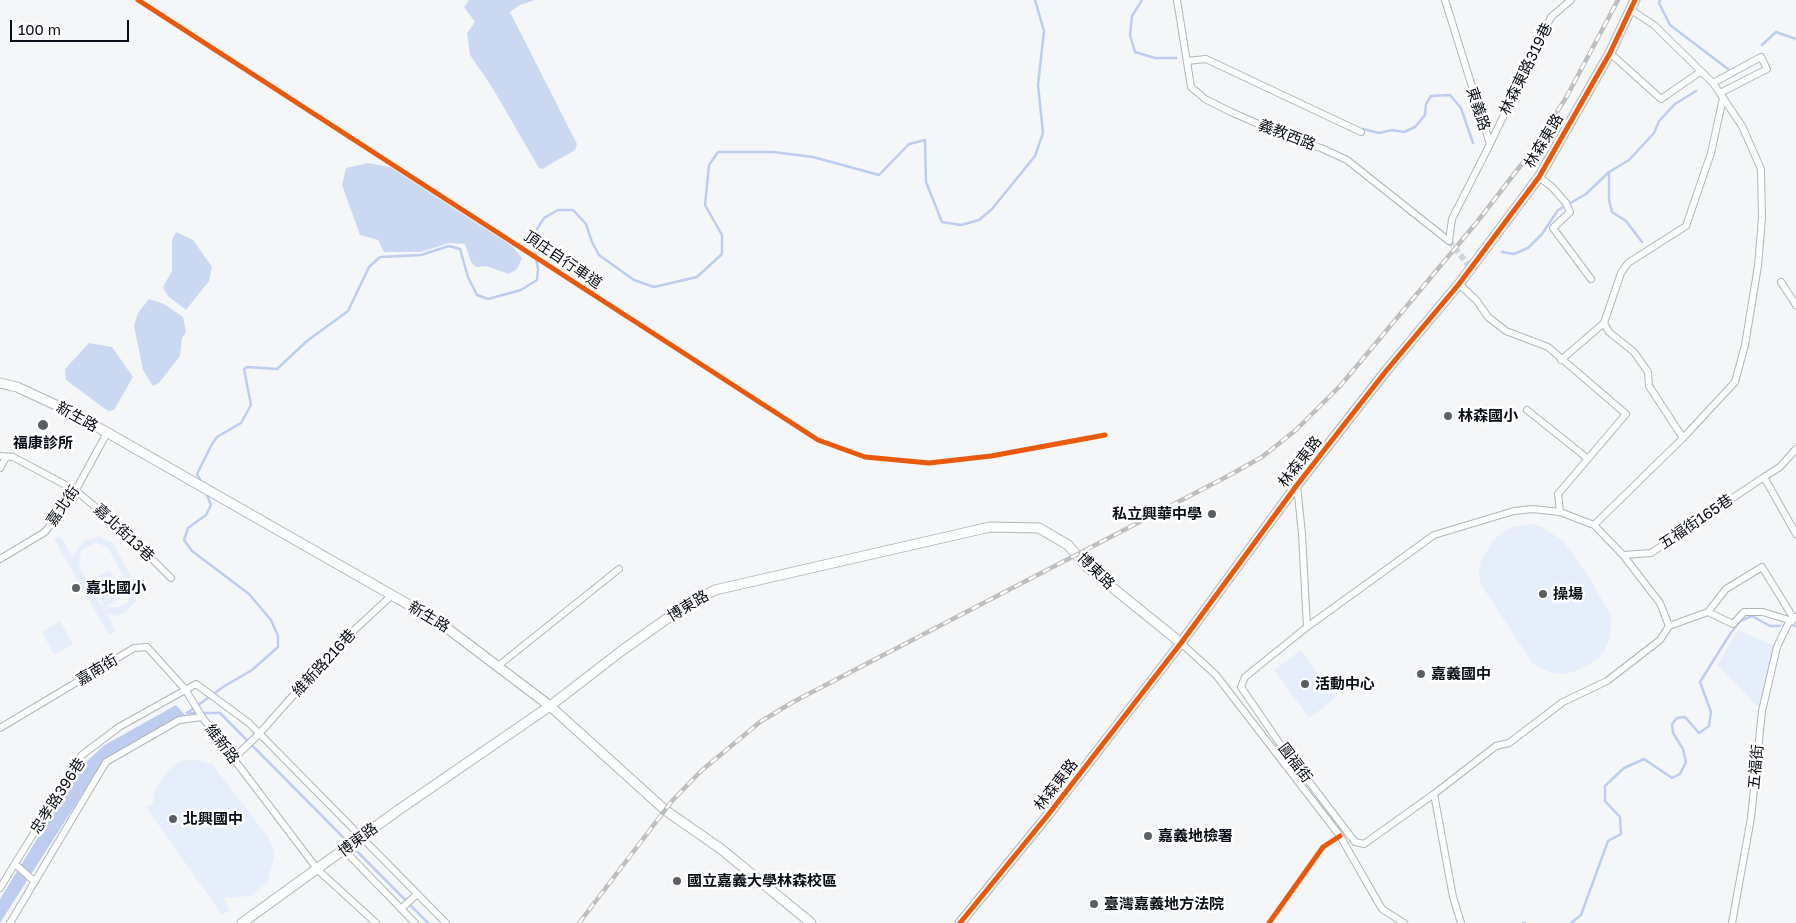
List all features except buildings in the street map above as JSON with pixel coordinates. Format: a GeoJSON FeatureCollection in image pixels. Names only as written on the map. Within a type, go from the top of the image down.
{"type":"FeatureCollection","features":[{"type":"Feature","properties":{"kind":"main road","name":"林森東路"},"geometry":{"type":"LineString","coordinates":[[960,923],[1048,815],[1181,643],[1297,485],[1386,372],[1459,284],[1538,177],[1610,53],[1635,0]]}},
{"type":"Feature","properties":{"kind":"street","name":"義教西路"},"geometry":{"type":"LineString","coordinates":[[1177,0],[1191,87],[1205,99],[1302,143],[1322,148],[1347,160],[1449,241]]}},
{"type":"Feature","properties":{"kind":"street","name":"東義路"},"geometry":{"type":"LineString","coordinates":[[1444,0],[1490,144],[1452,219],[1449,241]]}},
{"type":"Feature","properties":{"kind":"street","name":"林森東路319巷"},"geometry":{"type":"LineString","coordinates":[[1490,144],[1551,17],[1571,0]]}},
{"type":"Feature","properties":{"kind":"street"},"geometry":{"type":"LineString","coordinates":[[1594,525],[1683,438],[1735,382],[1745,344],[1758,266],[1762,218],[1761,169],[1742,126],[1713,83],[1654,25],[1631,10]]}},
{"type":"Feature","properties":{"kind":"street"},"geometry":{"type":"LineString","coordinates":[[1610,53],[1661,99],[1700,72]]}},
{"type":"Feature","properties":{"kind":"street"},"geometry":{"type":"LineString","coordinates":[[1561,360],[1604,323],[1621,273],[1628,263],[1686,226],[1712,153],[1722,96],[1767,69],[1761,57],[1713,83]]}},
{"type":"Feature","properties":{"kind":"street"},"geometry":{"type":"LineString","coordinates":[[1187,60],[1206,59],[1361,132]]}},
{"type":"Feature","properties":{"kind":"street"},"geometry":{"type":"LineString","coordinates":[[1538,177],[1552,186],[1566,202],[1570,212],[1553,228],[1591,279]]}},
{"type":"Feature","properties":{"kind":"street"},"geometry":{"type":"LineString","coordinates":[[1781,282],[1796,305]]}},
{"type":"Feature","properties":{"kind":"street"},"geometry":{"type":"LineString","coordinates":[[1459,284],[1477,301],[1488,317],[1506,331],[1548,347],[1626,414],[1558,494],[1560,512]]}},
{"type":"Feature","properties":{"kind":"street"},"geometry":{"type":"LineString","coordinates":[[1604,323],[1609,332],[1634,352],[1648,372],[1649,386],[1683,438]]}},
{"type":"Feature","properties":{"kind":"street","name":"新生路"},"geometry":{"type":"LineString","coordinates":[[0,383],[17,387],[73,413],[446,627],[550,706],[665,810],[721,849],[811,923]]}},
{"type":"Feature","properties":{"kind":"street"},"geometry":{"type":"LineString","coordinates":[[1527,410],[1587,458]]}},
{"type":"Feature","properties":{"kind":"street","name":"嘉北街"},"geometry":{"type":"LineString","coordinates":[[0,559],[45,532],[76,490],[107,433]]}},
{"type":"Feature","properties":{"kind":"street"},"geometry":{"type":"LineString","coordinates":[[1796,449],[1780,467],[1764,477],[1796,534]]}},
{"type":"Feature","properties":{"kind":"street","name":"嘉北街13巷"},"geometry":{"type":"LineString","coordinates":[[3,457],[13,456],[76,490],[122,529],[171,578]]}},
{"type":"Feature","properties":{"kind":"street"},"geometry":{"type":"LineString","coordinates":[[0,468],[3,457]]}},
{"type":"Feature","properties":{"kind":"street","name":"五福街165巷"},"geometry":{"type":"LineString","coordinates":[[1623,555],[1651,553],[1764,477]]}},
{"type":"Feature","properties":{"kind":"street"},"geometry":{"type":"LineString","coordinates":[[1297,485],[1302,534],[1307,627]]}},
{"type":"Feature","properties":{"kind":"street"},"geometry":{"type":"LineString","coordinates":[[1307,627],[1434,535],[1514,511],[1532,509],[1560,512],[1594,525],[1623,555],[1660,603],[1669,626]]}},
{"type":"Feature","properties":{"kind":"street","name":"博東路"},"geometry":{"type":"LineString","coordinates":[[242,923],[345,851],[397,811],[550,706],[653,628],[682,608],[715,590],[990,527],[1039,528],[1068,545],[1087,567],[1181,643]]}},
{"type":"Feature","properties":{"kind":"street"},"geometry":{"type":"LineString","coordinates":[[1461,923],[1453,897],[1434,794],[1496,746],[1509,743],[1563,702],[1591,690],[1626,667],[1660,640],[1669,626],[1708,612],[1726,589],[1762,567],[1794,619]]}},
{"type":"Feature","properties":{"kind":"street"},"geometry":{"type":"LineString","coordinates":[[498,666],[619,569]]}},
{"type":"Feature","properties":{"kind":"street","name":"維新路216巷"},"geometry":{"type":"LineString","coordinates":[[233,759],[259,734],[336,647],[392,595]]}},
{"type":"Feature","properties":{"kind":"street"},"geometry":{"type":"LineString","coordinates":[[1708,612],[1733,624],[1744,612],[1763,612],[1794,619]]}},
{"type":"Feature","properties":{"kind":"street","name":"五福街"},"geometry":{"type":"LineString","coordinates":[[1732,923],[1751,818],[1762,711],[1777,647],[1794,619]]}},
{"type":"Feature","properties":{"kind":"street","name":"圓福街"},"geometry":{"type":"LineString","coordinates":[[1307,627],[1245,677],[1242,687],[1323,801],[1355,842],[1364,844],[1434,794]]}},
{"type":"Feature","properties":{"kind":"street","name":"圓福街"},"geometry":{"type":"LineString","coordinates":[[1181,643],[1216,675],[1340,836],[1382,910],[1404,923]]}},
{"type":"Feature","properties":{"kind":"street","name":"嘉南街"},"geometry":{"type":"LineString","coordinates":[[0,728],[134,648],[147,647],[185,689]]}},
{"type":"Feature","properties":{"kind":"street"},"geometry":{"type":"LineString","coordinates":[[202,717],[185,689],[196,684],[249,723],[361,839],[446,923]]}},
{"type":"Feature","properties":{"kind":"street","name":"忠孝路396巷"},"geometry":{"type":"LineString","coordinates":[[0,888],[82,755],[119,727],[185,689]]}},
{"type":"Feature","properties":{"kind":"street","name":"維新路"},"geometry":{"type":"LineString","coordinates":[[10,923],[106,762],[179,720],[202,717],[318,870],[376,923]]}},
{"type":"Feature","properties":{"kind":"street"},"geometry":{"type":"LineString","coordinates":[[345,851],[414,923]]}},
{"type":"Feature","properties":{"kind":"street"},"geometry":{"type":"LineString","coordinates":[[15,864],[35,882]]}},
{"type":"Feature","properties":{"kind":"street"},"geometry":{"type":"LineString","coordinates":[[401,909],[417,894]]}},
{"type":"Feature","properties":{"kind":"shaded area"},"geometry":{"type":"Polygon","coordinates":[[[469,0],[535,0],[520,5],[510,12],[577,144],[575,150],[542,169],[539,168],[492,87],[470,55],[467,33],[475,22],[464,7],[469,0]]]}},
{"type":"Feature","properties":{"kind":"shaded area"},"geometry":{"type":"Polygon","coordinates":[[[368,163],[390,167],[512,246],[522,258],[517,269],[509,274],[486,266],[476,267],[471,262],[465,244],[449,243],[420,252],[384,252],[378,240],[360,235],[342,185],[346,168],[368,163]]]}},
{"type":"Feature","properties":{"kind":"shaded area"},"geometry":{"type":"Polygon","coordinates":[[[176,232],[193,240],[212,267],[209,281],[186,310],[168,296],[163,287],[172,271],[172,240],[176,232]]]}},
{"type":"Feature","properties":{"kind":"shaded area"},"geometry":{"type":"Polygon","coordinates":[[[149,299],[164,304],[183,317],[186,332],[182,338],[180,356],[159,383],[153,386],[143,370],[134,326],[138,313],[149,299]]]}},
{"type":"Feature","properties":{"kind":"shaded area"},"geometry":{"type":"Polygon","coordinates":[[[89,343],[112,347],[133,377],[114,410],[108,411],[66,380],[65,369],[89,343]]]}},
{"type":"Feature","properties":{"kind":"shaded area","name":"操場"},"geometry":{"type":"Polygon","coordinates":[[[1530,524],[1542,527],[1563,541],[1588,575],[1611,616],[1610,639],[1598,659],[1581,669],[1565,674],[1552,673],[1533,664],[1480,583],[1481,561],[1492,542],[1503,532],[1513,527],[1530,524]]]}},
{"type":"Feature","properties":{"kind":"shaded area"},"geometry":{"type":"Polygon","coordinates":[[[60,536],[72,556],[85,540],[99,537],[113,543],[136,586],[136,601],[125,613],[115,616],[107,614],[116,631],[109,635],[54,539],[60,536]],[[96,542],[81,551],[79,566],[101,604],[105,607],[118,607],[128,602],[131,589],[108,548],[96,542]]]}},
{"type":"Feature","properties":{"kind":"shaded area"},"geometry":{"type":"Polygon","coordinates":[[[110,570],[125,595],[105,607],[90,581],[110,570]]]}},
{"type":"Feature","properties":{"kind":"shaded area"},"geometry":{"type":"Polygon","coordinates":[[[60,621],[73,644],[54,655],[42,632],[60,621]]]}},
{"type":"Feature","properties":{"kind":"shaded area"},"geometry":{"type":"Polygon","coordinates":[[[1738,630],[1777,647],[1762,711],[1717,665],[1738,630]]]}},
{"type":"Feature","properties":{"kind":"shaded area","name":"活動中心"},"geometry":{"type":"Polygon","coordinates":[[[1301,650],[1336,698],[1309,718],[1274,670],[1301,650]]]}},
{"type":"Feature","properties":{"kind":"shaded area"},"geometry":{"type":"Polygon","coordinates":[[[176,705],[186,716],[104,760],[0,923],[0,899],[82,766],[103,746],[176,705]]]}},
{"type":"Feature","properties":{"kind":"shaded area"},"geometry":{"type":"Polygon","coordinates":[[[191,759],[212,764],[268,837],[275,853],[268,882],[250,896],[223,898],[230,910],[222,915],[146,807],[153,803],[155,790],[168,771],[177,763],[191,759]]]}},
{"type":"Feature","properties":{"kind":"waterway"},"geometry":{"type":"LineString","coordinates":[[202,483],[197,474],[212,444],[217,437],[241,423],[251,405],[244,369],[247,367],[277,369],[307,341],[348,311],[369,267],[380,257],[421,255],[449,246],[460,249],[468,277],[477,295],[488,299],[521,290],[537,280],[538,269],[534,247],[537,229],[544,218],[558,210],[573,210],[586,224],[599,255],[634,280],[654,287],[697,277],[722,254],[722,235],[705,205],[709,165],[718,152],[773,152],[813,157],[879,175],[909,144],[925,140],[926,182],[942,222],[961,225],[979,220],[992,209],[1035,156],[1043,133],[1038,85],[1044,31],[1035,0]]}},
{"type":"Feature","properties":{"kind":"waterway"},"geometry":{"type":"LineString","coordinates":[[1142,0],[1132,16],[1130,35],[1135,52],[1155,58],[1176,58]]}},
{"type":"Feature","properties":{"kind":"waterway"},"geometry":{"type":"LineString","coordinates":[[1660,0],[1659,3],[1670,25],[1728,69]]}},
{"type":"Feature","properties":{"kind":"waterway"},"geometry":{"type":"LineString","coordinates":[[1762,45],[1776,32],[1796,39]]}},
{"type":"Feature","properties":{"kind":"waterway"},"geometry":{"type":"LineString","coordinates":[[1502,252],[1514,254],[1528,248],[1542,234],[1558,210],[1586,194],[1609,172],[1629,160],[1654,133],[1659,121],[1675,104],[1696,91]]}},
{"type":"Feature","properties":{"kind":"waterway"},"geometry":{"type":"LineString","coordinates":[[1363,129],[1379,133],[1392,130],[1404,132],[1415,127],[1425,115],[1426,104],[1431,96],[1450,95],[1461,108],[1473,143]]}},
{"type":"Feature","properties":{"kind":"waterway"},"geometry":{"type":"LineString","coordinates":[[1609,172],[1609,200],[1612,212],[1626,221],[1642,242]]}},
{"type":"Feature","properties":{"kind":"waterway"},"geometry":{"type":"LineString","coordinates":[[187,713],[223,687],[252,670],[278,647],[278,636],[271,620],[249,594],[192,551],[184,540],[188,528],[206,515],[211,505],[206,493]]}},
{"type":"Feature","properties":{"kind":"waterway"},"geometry":{"type":"LineString","coordinates":[[1571,923],[1581,915],[1608,841],[1621,834],[1620,817],[1605,801],[1605,786],[1624,768],[1644,759],[1672,778],[1680,774],[1686,762],[1683,749],[1673,733],[1672,724],[1677,718],[1685,717],[1699,733],[1709,726],[1711,712],[1700,682],[1730,634],[1740,621],[1752,616],[1770,626],[1780,626]]}},
{"type":"Feature","properties":{"kind":"waterway"},"geometry":{"type":"LineString","coordinates":[[187,713],[220,713],[428,923]]}},
{"type":"Feature","properties":{"kind":"tunnel"},"geometry":{"type":"LineString","coordinates":[[1449,241],[1471,268]]}},
{"type":"Feature","properties":{"kind":"railway"},"geometry":{"type":"LineString","coordinates":[[579,923],[672,801],[701,771],[760,722],[793,702],[1228,476],[1262,457],[1296,430],[1341,385],[1477,222],[1535,147],[1567,96],[1618,0]]}},
{"type":"Feature","properties":{"kind":"cycle path","name":"頂庄自行車道"},"geometry":{"type":"LineString","coordinates":[[138,0],[818,440],[865,457],[929,463],[991,456],[1105,435]]}},
{"type":"Feature","properties":{"kind":"cycle path"},"geometry":{"type":"LineString","coordinates":[[960,923],[1048,815],[1181,643],[1297,485],[1386,371],[1459,284],[1539,177],[1610,53],[1635,0]]}},
{"type":"Feature","properties":{"kind":"cycle path"},"geometry":{"type":"LineString","coordinates":[[1269,923],[1323,847],[1340,836]]}},
{"type":"Feature","properties":{"kind":"place","name":"林森國小"},"geometry":{"type":"Point","coordinates":[1448,416]}},
{"type":"Feature","properties":{"kind":"place","name":"福康診所"},"geometry":{"type":"Point","coordinates":[43,425]}},
{"type":"Feature","properties":{"kind":"place","name":"私立興華中學"},"geometry":{"type":"Point","coordinates":[1212,514]}},
{"type":"Feature","properties":{"kind":"place","name":"嘉北國小"},"geometry":{"type":"Point","coordinates":[76,588]}},
{"type":"Feature","properties":{"kind":"place","name":"操場"},"geometry":{"type":"Point","coordinates":[1543,594]}},
{"type":"Feature","properties":{"kind":"place","name":"嘉義國中"},"geometry":{"type":"Point","coordinates":[1421,674]}},
{"type":"Feature","properties":{"kind":"place","name":"活動中心"},"geometry":{"type":"Point","coordinates":[1305,684]}},
{"type":"Feature","properties":{"kind":"place","name":"北興國中"},"geometry":{"type":"Point","coordinates":[173,819]}},
{"type":"Feature","properties":{"kind":"place","name":"嘉義地檢署"},"geometry":{"type":"Point","coordinates":[1148,836]}},
{"type":"Feature","properties":{"kind":"place","name":"國立嘉義大學林森校區"},"geometry":{"type":"Point","coordinates":[677,881]}},
{"type":"Feature","properties":{"kind":"place","name":"臺灣嘉義地方法院"},"geometry":{"type":"Point","coordinates":[1094,904]}}]}
